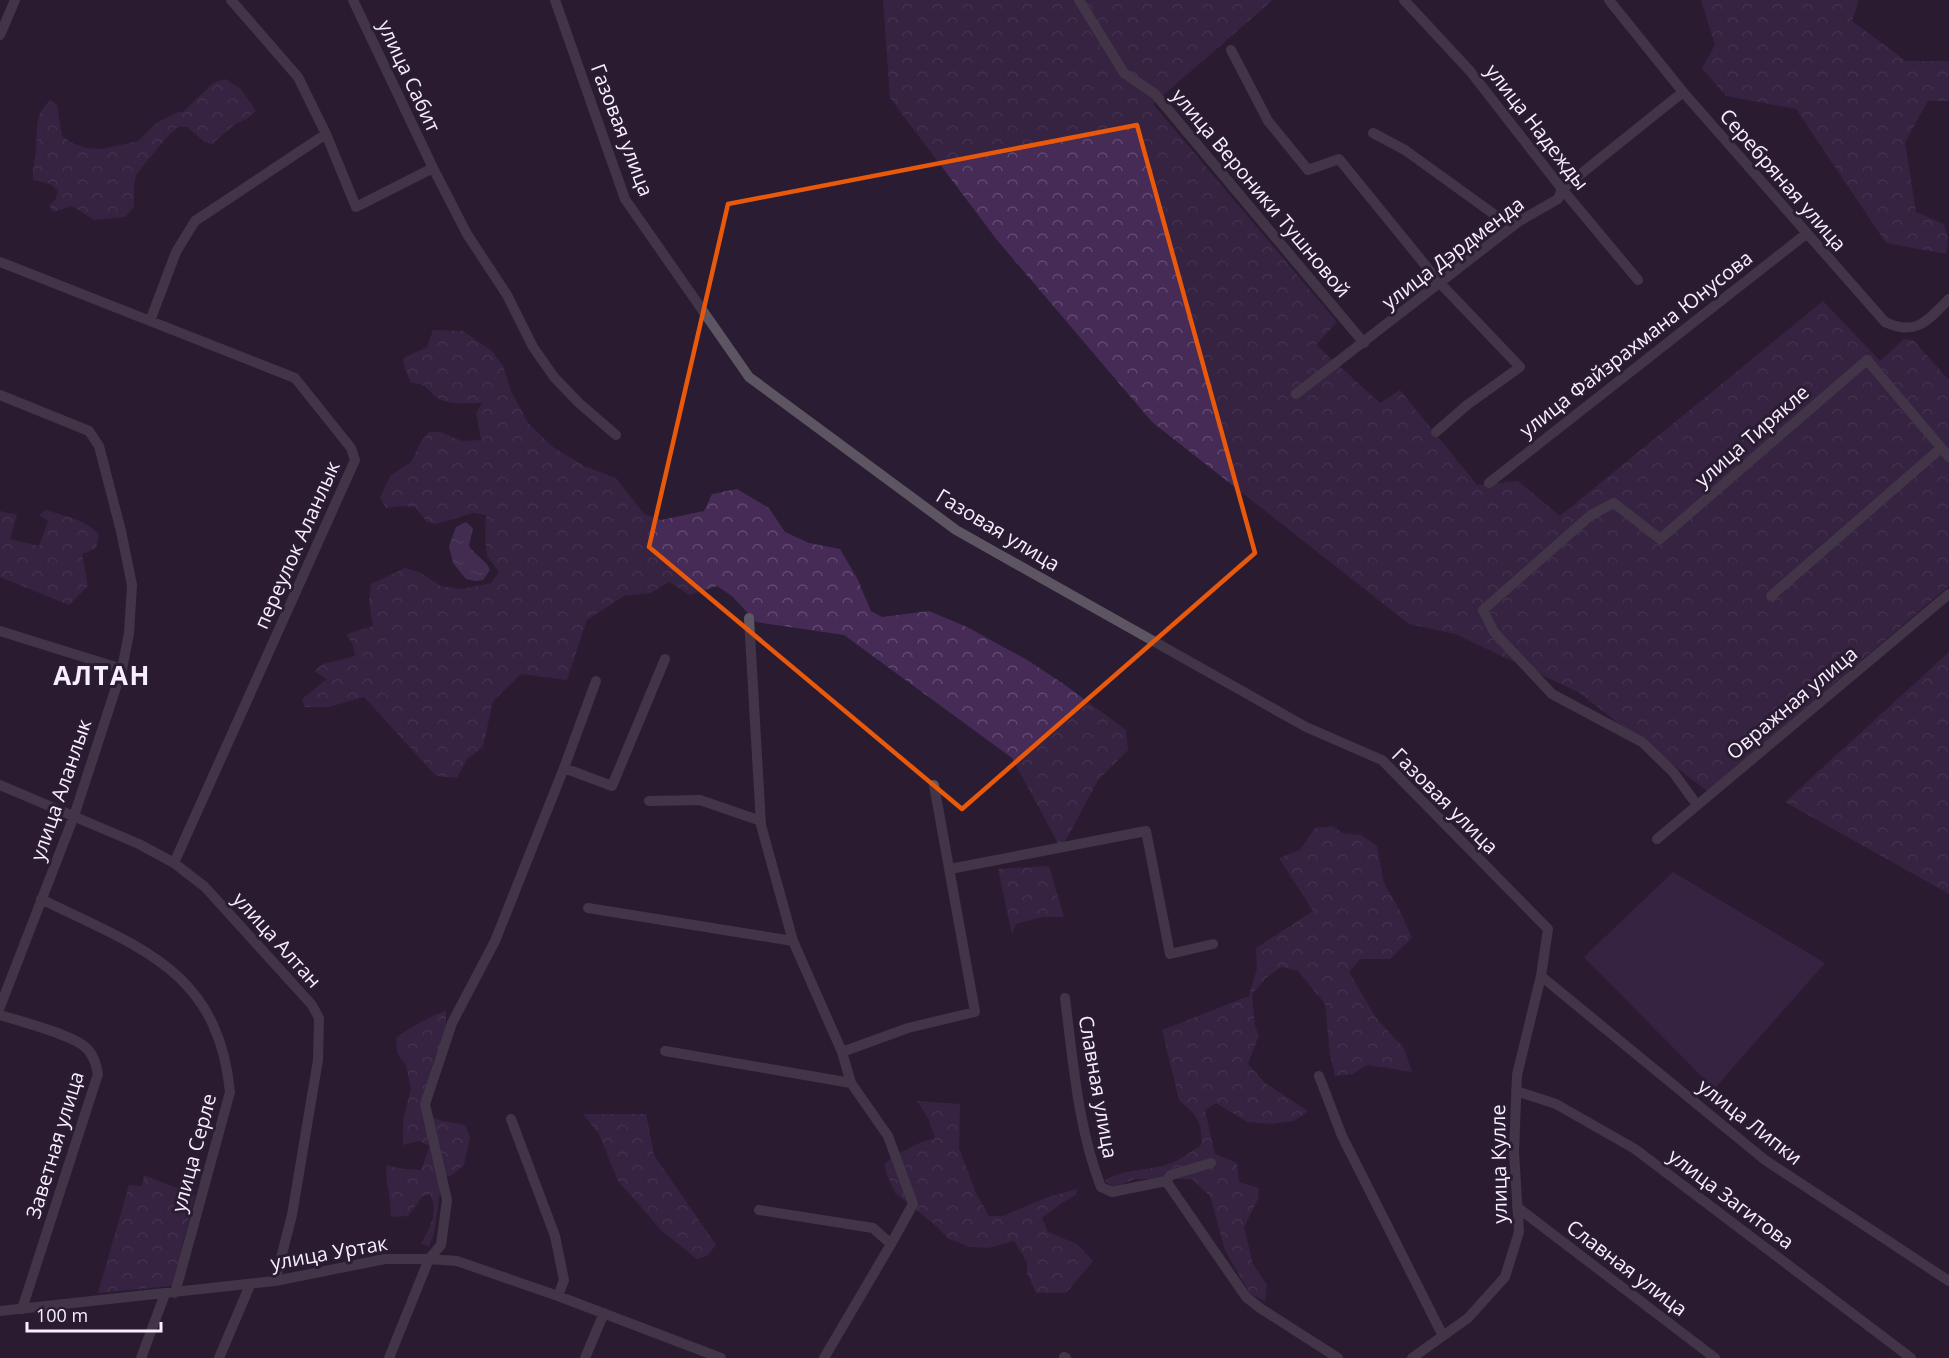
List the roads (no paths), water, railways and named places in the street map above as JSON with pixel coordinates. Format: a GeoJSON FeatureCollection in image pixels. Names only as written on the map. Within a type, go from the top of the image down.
{"type":"FeatureCollection","features":[{"type":"Feature","properties":{"kind":"street"},"geometry":{"type":"LineString","coordinates":[[0,35],[15,0]]}},
{"type":"Feature","properties":{"kind":"street"},"geometry":{"type":"LineString","coordinates":[[231,0],[298,77],[326,134],[356,207],[433,168]]}},
{"type":"Feature","properties":{"kind":"street","name":"улица Сабит"},"geometry":{"type":"LineString","coordinates":[[353,0],[467,234],[507,295],[533,347],[554,377],[579,403],[616,435]]}},
{"type":"Feature","properties":{"kind":"street","name":"Газовая улица"},"geometry":{"type":"LineString","coordinates":[[555,0],[625,199],[749,377],[956,530],[1306,727],[1382,760],[1548,929]]}},
{"type":"Feature","properties":{"kind":"street","name":"улица Вероники Тушновой"},"geometry":{"type":"LineString","coordinates":[[1079,0],[1124,73],[1155,94],[1364,343]]}},
{"type":"Feature","properties":{"kind":"street","name":"улица Надежды"},"geometry":{"type":"LineString","coordinates":[[1404,0],[1470,71],[1562,189],[1638,280]]}},
{"type":"Feature","properties":{"kind":"street","name":"Серебряная улица"},"geometry":{"type":"LineString","coordinates":[[1608,0],[1683,92],[1885,322],[1894,327],[1914,327],[1924,324],[1949,300]]}},
{"type":"Feature","properties":{"kind":"street"},"geometry":{"type":"LineString","coordinates":[[1231,50],[1268,121],[1308,171],[1339,159],[1439,282],[1520,367],[1467,405],[1436,432]]}},
{"type":"Feature","properties":{"kind":"street","name":"улица Дэрдменда"},"geometry":{"type":"LineString","coordinates":[[1296,394],[1518,222],[1558,199],[1562,189],[1683,92]]}},
{"type":"Feature","properties":{"kind":"street"},"geometry":{"type":"LineString","coordinates":[[1373,133],[1405,150],[1495,215],[1518,222]]}},
{"type":"Feature","properties":{"kind":"street"},"geometry":{"type":"LineString","coordinates":[[150,321],[176,252],[195,221],[326,134]]}},
{"type":"Feature","properties":{"kind":"street","name":"улица Файзрахмана Юнусова"},"geometry":{"type":"LineString","coordinates":[[1489,483],[1806,234]]}},
{"type":"Feature","properties":{"kind":"street","name":"переулок Аланлык"},"geometry":{"type":"LineString","coordinates":[[0,262],[294,378],[355,456],[174,863]]}},
{"type":"Feature","properties":{"kind":"street","name":"улица Тирякле"},"geometry":{"type":"LineString","coordinates":[[1697,805],[1673,772],[1642,742],[1552,694],[1494,632],[1483,610],[1591,515],[1614,502],[1660,539],[1867,360],[1941,448]]}},
{"type":"Feature","properties":{"kind":"street","name":"улица Аланлык"},"geometry":{"type":"LineString","coordinates":[[0,396],[89,431],[99,446],[132,585],[129,633],[122,669],[74,816],[0,1007]]}},
{"type":"Feature","properties":{"kind":"street"},"geometry":{"type":"LineString","coordinates":[[1771,596],[1941,448],[1949,457]]}},
{"type":"Feature","properties":{"kind":"street","name":"Овражная улица"},"geometry":{"type":"LineString","coordinates":[[1658,839],[1949,594]]}},
{"type":"Feature","properties":{"kind":"street"},"geometry":{"type":"LineString","coordinates":[[749,618],[760,821],[793,940],[842,1052],[851,1083],[888,1136],[913,1204],[824,1358]]}},
{"type":"Feature","properties":{"kind":"street"},"geometry":{"type":"LineString","coordinates":[[0,631],[122,669]]}},
{"type":"Feature","properties":{"kind":"street"},"geometry":{"type":"LineString","coordinates":[[564,768],[612,786],[665,659]]}},
{"type":"Feature","properties":{"kind":"street"},"geometry":{"type":"LineString","coordinates":[[389,1358],[429,1259],[441,1245],[447,1200],[425,1104],[452,1023],[495,941],[596,681]]}},
{"type":"Feature","properties":{"kind":"street","name":"улица Алтан"},"geometry":{"type":"LineString","coordinates":[[0,785],[139,844],[174,863],[205,887],[312,1005],[319,1018],[318,1060],[292,1215],[275,1281]]}},
{"type":"Feature","properties":{"kind":"street"},"geometry":{"type":"LineString","coordinates":[[842,1052],[908,1028],[975,1012],[934,785]]}},
{"type":"Feature","properties":{"kind":"street"},"geometry":{"type":"LineString","coordinates":[[649,801],[700,800],[760,821]]}},
{"type":"Feature","properties":{"kind":"street"},"geometry":{"type":"LineString","coordinates":[[950,869],[1146,831],[1170,954],[1213,944]]}},
{"type":"Feature","properties":{"kind":"street","name":"улица Серле"},"geometry":{"type":"LineString","coordinates":[[41,899],[136,945],[173,970],[198,997],[212,1021],[228,1068],[230,1092],[170,1293],[141,1358]]}},
{"type":"Feature","properties":{"kind":"street"},"geometry":{"type":"LineString","coordinates":[[588,908],[793,940]]}},
{"type":"Feature","properties":{"kind":"street","name":"улица Кулле"},"geometry":{"type":"LineString","coordinates":[[1413,1358],[1468,1318],[1505,1277],[1519,1232],[1514,1152],[1517,1075],[1541,976],[1548,929]]}},
{"type":"Feature","properties":{"kind":"street","name":"улица Липки"},"geometry":{"type":"LineString","coordinates":[[1541,976],[1765,1160],[1949,1281]]}},
{"type":"Feature","properties":{"kind":"street","name":"Славная улица"},"geometry":{"type":"LineString","coordinates":[[1065,998],[1080,1108],[1101,1187],[1112,1192],[1166,1181]]}},
{"type":"Feature","properties":{"kind":"street","name":"Заветная улица"},"geometry":{"type":"LineString","coordinates":[[0,1015],[71,1038],[83,1045],[91,1053],[98,1074],[22,1309]]}},
{"type":"Feature","properties":{"kind":"street"},"geometry":{"type":"LineString","coordinates":[[665,1051],[851,1083]]}},
{"type":"Feature","properties":{"kind":"street"},"geometry":{"type":"LineString","coordinates":[[1319,1076],[1342,1136],[1443,1336]]}},
{"type":"Feature","properties":{"kind":"street","name":"улица Загитова"},"geometry":{"type":"LineString","coordinates":[[1516,1091],[1556,1104],[1635,1149],[1911,1358]]}},
{"type":"Feature","properties":{"kind":"street"},"geometry":{"type":"LineString","coordinates":[[511,1119],[555,1236],[564,1280],[558,1296]]}},
{"type":"Feature","properties":{"kind":"street"},"geometry":{"type":"LineString","coordinates":[[1211,1163],[1171,1175],[1166,1181],[1246,1297],[1338,1358]]}},
{"type":"Feature","properties":{"kind":"street","name":"Славная улица"},"geometry":{"type":"LineString","coordinates":[[1517,1207],[1715,1358]]}},
{"type":"Feature","properties":{"kind":"street"},"geometry":{"type":"LineString","coordinates":[[759,1210],[873,1228],[891,1244]]}},
{"type":"Feature","properties":{"kind":"street","name":"улица Уртак"},"geometry":{"type":"LineString","coordinates":[[0,1311],[250,1285],[386,1259],[429,1259],[457,1261],[604,1313],[718,1358]]}},
{"type":"Feature","properties":{"kind":"street"},"geometry":{"type":"LineString","coordinates":[[219,1358],[250,1285]]}},
{"type":"Feature","properties":{"kind":"street"},"geometry":{"type":"LineString","coordinates":[[585,1358],[604,1313]]}},
{"type":"Feature","properties":{"kind":"water"},"geometry":{"type":"Polygon","coordinates":[[[466,522],[473,528],[469,546],[490,570],[483,580],[466,579],[453,563],[449,546],[456,527],[466,522]]]}},
{"type":"Feature","properties":{"kind":"district","name":"АЛТАН"},"geometry":{"type":"Point","coordinates":[102,676]}}]}
